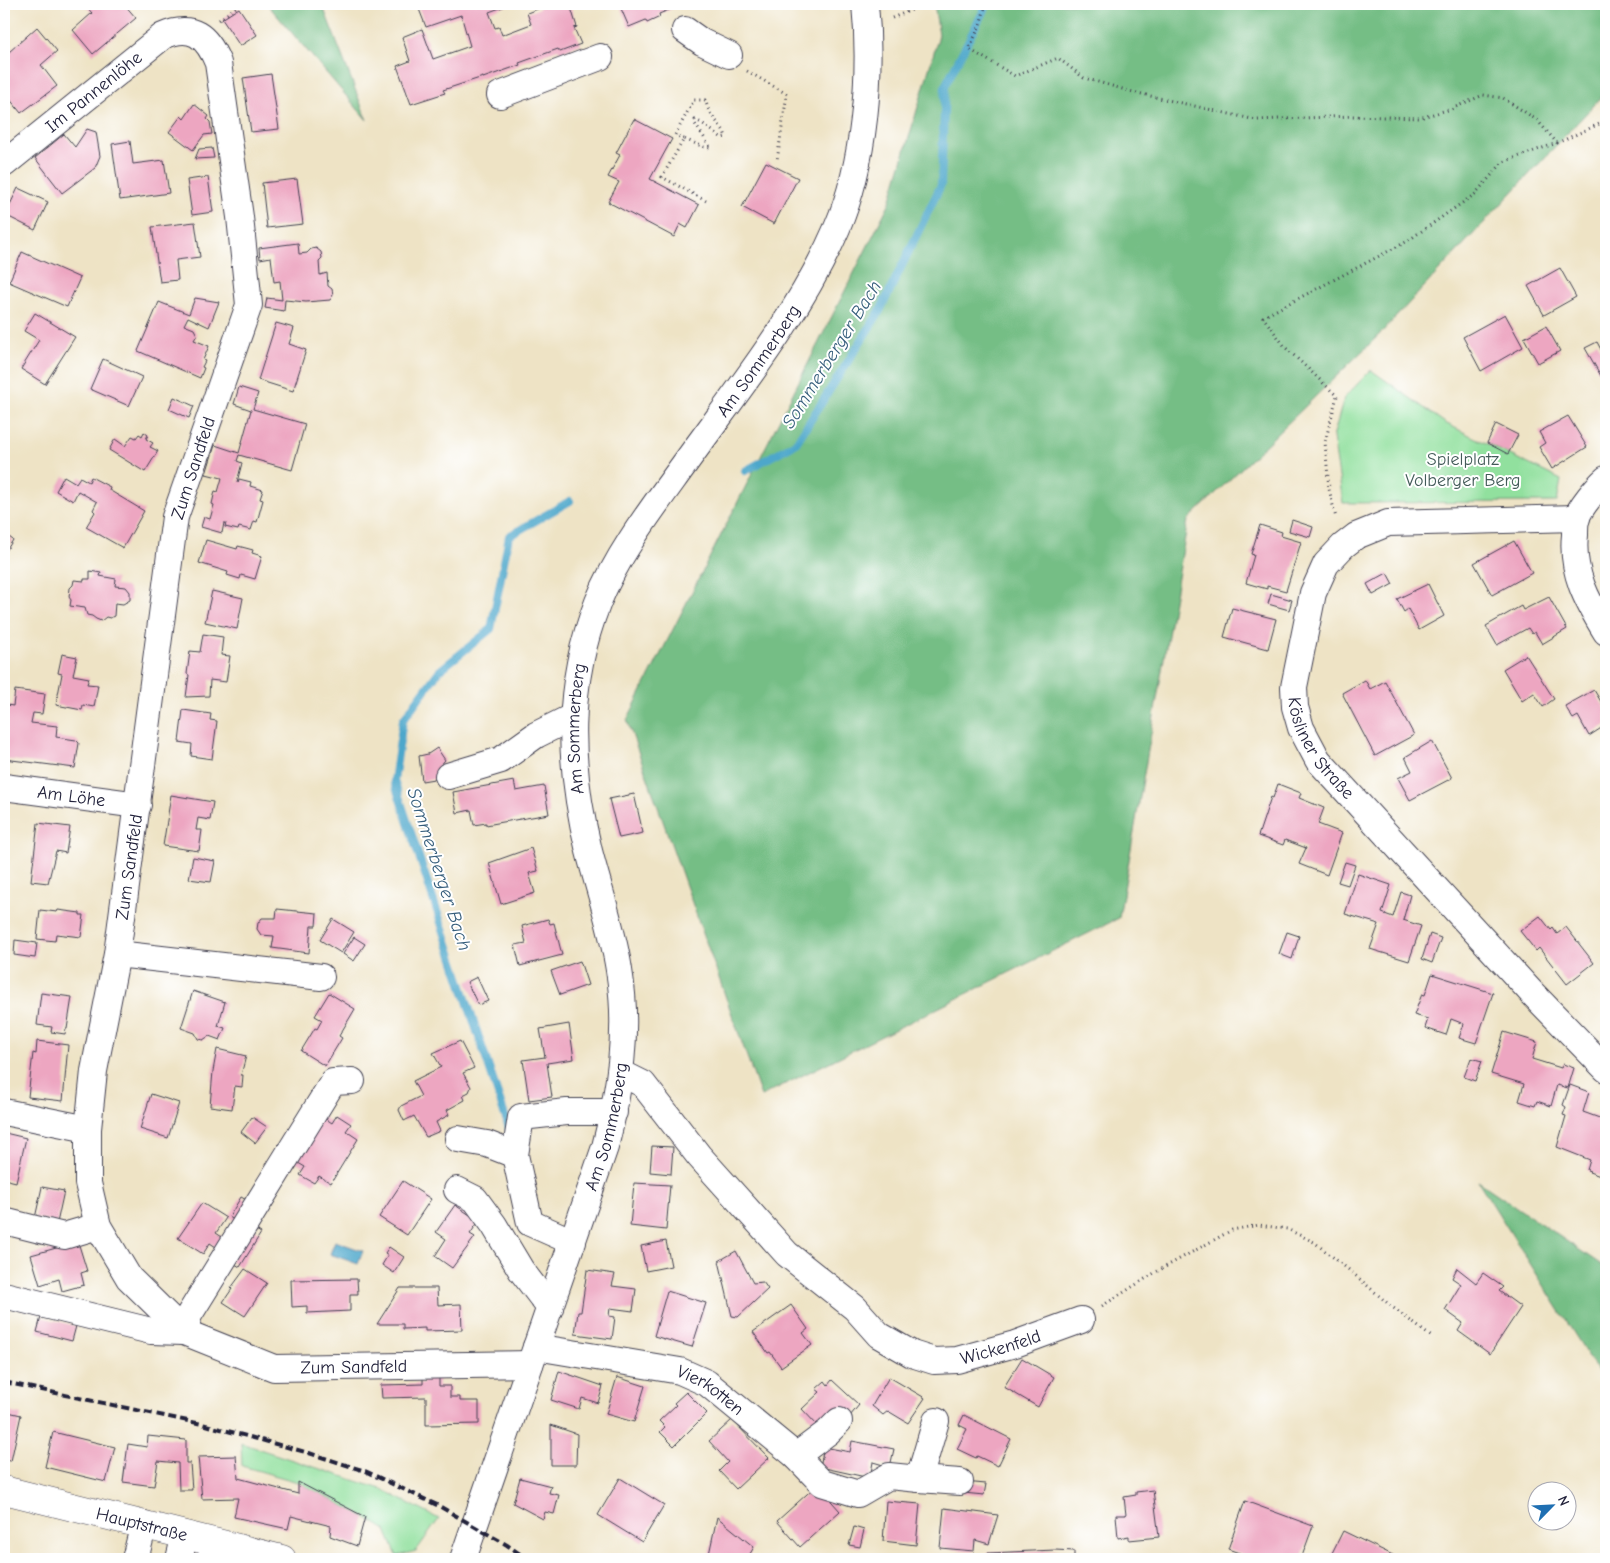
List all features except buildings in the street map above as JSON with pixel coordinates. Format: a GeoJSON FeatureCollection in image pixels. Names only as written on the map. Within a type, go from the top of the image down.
{"type":"FeatureCollection","features":[{"type":"Feature","properties":{"kind":"main road","name":"Hauptstraße"},"geometry":{"type":"LineString","coordinates":[[4,1490],[144,1524],[182,1547],[282,1559]]}},
{"type":"Feature","properties":{"kind":"street","name":"Am Sommerberg"},"geometry":{"type":"LineString","coordinates":[[462,1559],[605,1147],[621,1073],[623,1018],[619,970],[588,849],[577,798],[572,756],[572,717],[577,677],[586,639],[598,602],[614,570],[641,525],[765,352],[799,300],[838,227],[858,156],[866,99],[866,15]]}},
{"type":"Feature","properties":{"kind":"street"},"geometry":{"type":"LineString","coordinates":[[684,30],[737,62]]}},
{"type":"Feature","properties":{"kind":"street","name":"Im Pannenlöhe"},"geometry":{"type":"LineString","coordinates":[[4,164],[163,36],[174,31],[187,31]]}},
{"type":"Feature","properties":{"kind":"street","name":"Zum Sandfeld"},"geometry":{"type":"LineString","coordinates":[[187,31],[198,35],[212,48],[218,63],[240,217],[248,305],[175,517],[117,954],[99,1042],[88,1129],[88,1183],[98,1226],[129,1278],[184,1332],[274,1368],[533,1356]]}},
{"type":"Feature","properties":{"kind":"street"},"geometry":{"type":"LineString","coordinates":[[500,95],[600,57]]}},
{"type":"Feature","properties":{"kind":"street"},"geometry":{"type":"LineString","coordinates":[[1606,479],[1595,489],[1576,518],[1574,540],[1575,566],[1583,590],[1606,632]]}},
{"type":"Feature","properties":{"kind":"street","name":"Kösliner Straße"},"geometry":{"type":"LineString","coordinates":[[1576,518],[1388,523],[1356,536],[1343,546],[1326,564],[1314,593],[1294,687],[1295,707],[1301,728],[1318,760],[1532,994],[1606,1069]]}},
{"type":"Feature","properties":{"kind":"street"},"geometry":{"type":"LineString","coordinates":[[448,776],[501,760],[536,735],[572,717]]}},
{"type":"Feature","properties":{"kind":"street","name":"Am Löhe"},"geometry":{"type":"LineString","coordinates":[[4,787],[138,805]]}},
{"type":"Feature","properties":{"kind":"street"},"geometry":{"type":"LineString","coordinates":[[117,954],[322,977]]}},
{"type":"Feature","properties":{"kind":"street","name":"Wickenfeld"},"geometry":{"type":"LineString","coordinates":[[621,1073],[643,1084],[699,1156],[787,1254],[855,1308],[879,1334],[912,1354],[934,1360],[957,1360],[1014,1344],[1081,1320]]}},
{"type":"Feature","properties":{"kind":"street"},"geometry":{"type":"LineString","coordinates":[[4,1295],[152,1331],[184,1332],[189,1315],[333,1082],[352,1081]]}},
{"type":"Feature","properties":{"kind":"street"},"geometry":{"type":"LineString","coordinates":[[4,1112],[88,1129]]}},
{"type":"Feature","properties":{"kind":"street"},"geometry":{"type":"LineString","coordinates":[[573,1242],[530,1223],[515,1155],[521,1117],[567,1112],[614,1112]]}},
{"type":"Feature","properties":{"kind":"street"},"geometry":{"type":"LineString","coordinates":[[458,1139],[487,1144],[515,1155]]}},
{"type":"Feature","properties":{"kind":"street"},"geometry":{"type":"LineString","coordinates":[[457,1190],[475,1199],[494,1225],[521,1270],[550,1308]]}},
{"type":"Feature","properties":{"kind":"street"},"geometry":{"type":"LineString","coordinates":[[4,1221],[64,1236],[98,1226]]}},
{"type":"Feature","properties":{"kind":"street","name":"Vierkotten"},"geometry":{"type":"LineString","coordinates":[[533,1356],[680,1371],[707,1383],[796,1456],[822,1483],[858,1494],[889,1476],[919,1479]]}},
{"type":"Feature","properties":{"kind":"street"},"geometry":{"type":"LineString","coordinates":[[796,1456],[828,1432],[839,1421]]}},
{"type":"Feature","properties":{"kind":"street"},"geometry":{"type":"LineString","coordinates":[[936,1421],[919,1479],[960,1482]]}},
{"type":"Feature","properties":{"kind":"street"},"geometry":{"type":"LineString","coordinates":[[135,1559],[144,1524]]}},
{"type":"Feature","properties":{"kind":"path"},"geometry":{"type":"LineString","coordinates":[[866,15],[898,16],[926,4]]}},
{"type":"Feature","properties":{"kind":"path"},"geometry":{"type":"LineString","coordinates":[[986,4],[980,26],[969,49],[1015,76],[1058,58],[1084,78],[1133,92],[1256,120],[1352,116],[1419,118],[1451,109],[1483,94],[1503,98],[1536,120],[1556,142]]}},
{"type":"Feature","properties":{"kind":"path"},"geometry":{"type":"LineString","coordinates":[[737,62],[787,94],[777,161]]}},
{"type":"Feature","properties":{"kind":"path"},"geometry":{"type":"LineString","coordinates":[[694,100],[706,100],[710,112],[726,137],[722,138],[695,120],[695,124],[711,148],[684,139],[675,135],[694,100]]}},
{"type":"Feature","properties":{"kind":"path"},"geometry":{"type":"LineString","coordinates":[[1343,546],[1329,488],[1325,442],[1337,396],[1286,348],[1264,317],[1406,242],[1474,194],[1503,162],[1606,121]]}},
{"type":"Feature","properties":{"kind":"path"},"geometry":{"type":"LineString","coordinates":[[684,139],[662,177],[706,201]]}},
{"type":"Feature","properties":{"kind":"path"},"geometry":{"type":"LineString","coordinates":[[1081,1320],[1156,1272],[1232,1230],[1259,1225],[1287,1229],[1314,1242],[1433,1338]]}},
{"type":"Feature","properties":{"kind":"green space"},"geometry":{"type":"Polygon","coordinates":[[[267,4],[322,4],[367,120],[267,4]]]}},
{"type":"Feature","properties":{"kind":"green space"},"geometry":{"type":"Polygon","coordinates":[[[934,4],[1606,4],[1606,92],[1381,333],[1188,520],[1119,918],[761,1096],[627,720],[890,202],[939,35],[934,4]]]}},
{"type":"Feature","properties":{"kind":"green space","name":"Spielplatz Volberger Berg"},"geometry":{"type":"Polygon","coordinates":[[[1371,370],[1445,423],[1561,480],[1557,502],[1343,503],[1333,437],[1344,398],[1371,370]]]}},
{"type":"Feature","properties":{"kind":"green space"},"geometry":{"type":"Polygon","coordinates":[[[1478,1181],[1606,1268],[1606,1384],[1478,1181]]]}},
{"type":"Feature","properties":{"kind":"green space"},"geometry":{"type":"Polygon","coordinates":[[[241,1443],[381,1489],[439,1519],[416,1551],[397,1556],[386,1530],[365,1517],[298,1482],[242,1466],[241,1443]]]}},
{"type":"Feature","properties":{"kind":"water"},"geometry":{"type":"Polygon","coordinates":[[[335,1241],[363,1251],[358,1264],[330,1254],[335,1241]]]}},
{"type":"Feature","properties":{"kind":"waterway","name":"Sommerberger Bach"},"geometry":{"type":"LineString","coordinates":[[745,471],[796,443],[880,311],[941,185],[945,86],[987,4]]}},
{"type":"Feature","properties":{"kind":"waterway","name":"Sommerberger Bach"},"geometry":{"type":"LineString","coordinates":[[510,1131],[394,781],[403,720],[439,671],[491,629],[509,536],[570,501]]}},
{"type":"Feature","properties":{"kind":"railway"},"geometry":{"type":"LineString","coordinates":[[4,1382],[202,1424],[309,1453],[365,1471],[439,1506],[507,1545],[527,1559]]}}]}
